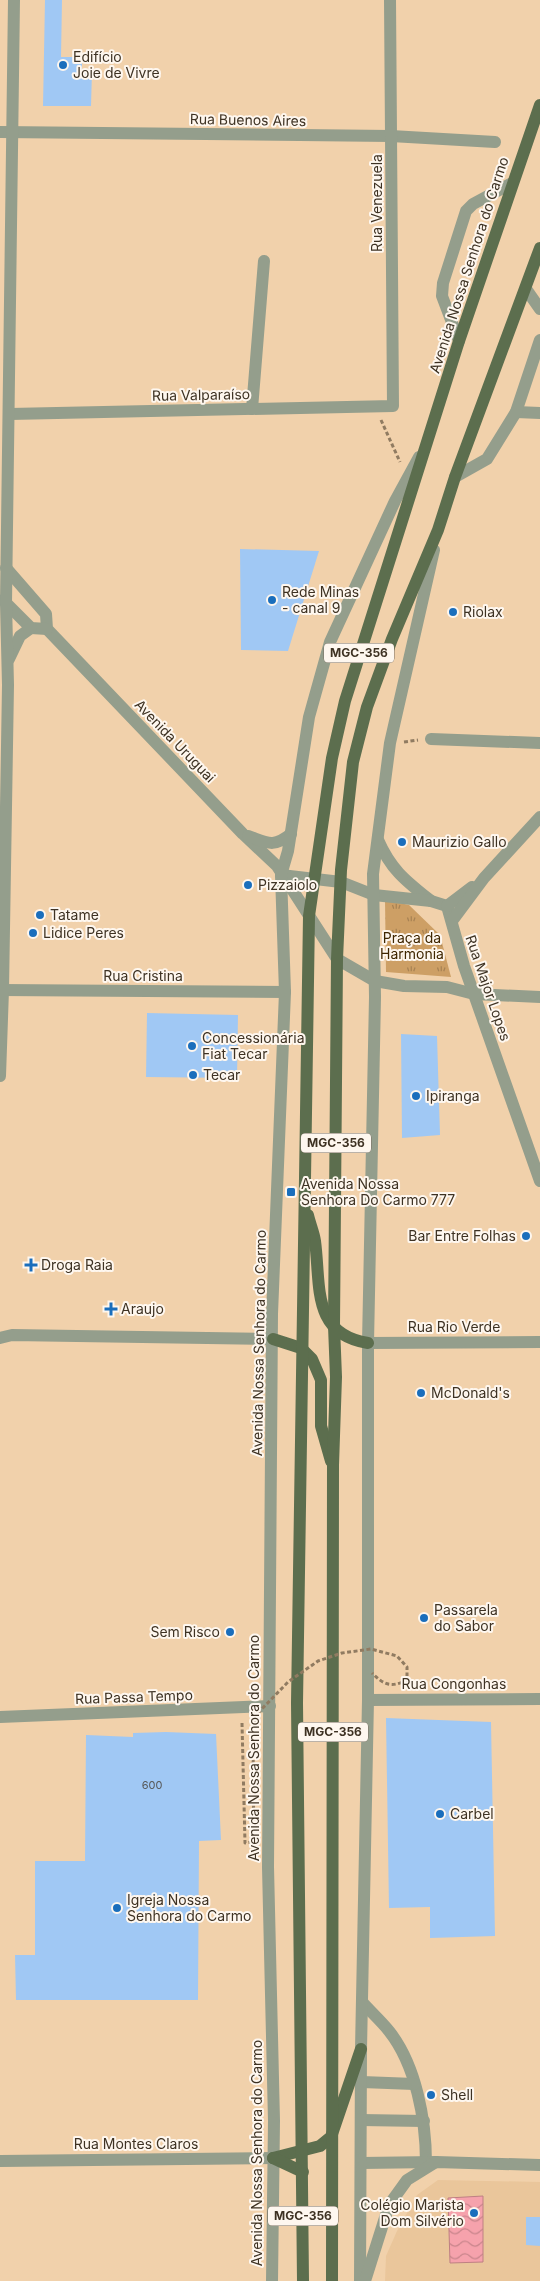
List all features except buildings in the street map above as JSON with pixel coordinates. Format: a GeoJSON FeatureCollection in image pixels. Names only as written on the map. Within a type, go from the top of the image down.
{"type":"FeatureCollection","features":[{"type":"Feature","properties":{"kind":"main road","name":"Avenida Nossa Senhora do Carmo"},"geometry":{"type":"LineString","coordinates":[[303,2281],[297,1704],[309,916],[332,758],[345,701],[458,341],[540,105]]}},
{"type":"Feature","properties":{"kind":"main road","name":"MGC-356"},"geometry":{"type":"LineString","coordinates":[[332,2281],[333,1465],[336,1377],[334,1326],[337,959],[341,882],[353,762],[367,707],[392,639],[438,530],[455,477],[540,248]]}},
{"type":"Feature","properties":{"kind":"main road"},"geometry":{"type":"LineString","coordinates":[[304,1203],[315,1239],[320,1300],[324,1313],[343,1334],[355,1341],[368,1343]]}},
{"type":"Feature","properties":{"kind":"main road"},"geometry":{"type":"LineString","coordinates":[[272,1339],[301,1348],[312,1359],[321,1380],[321,1426],[325,1445],[333,1465]]}},
{"type":"Feature","properties":{"kind":"main road"},"geometry":{"type":"LineString","coordinates":[[273,2158],[303,2152],[320,2146],[331,2137],[362,2049]]}},
{"type":"Feature","properties":{"kind":"main road"},"geometry":{"type":"LineString","coordinates":[[273,2158],[303,2172]]}},
{"type":"Feature","properties":{"kind":"street"},"geometry":{"type":"LineString","coordinates":[[0,1076],[4,685],[8,661],[3,600],[10,414],[6,132],[14,0]]}},
{"type":"Feature","properties":{"kind":"street","name":"Rua Venezuela"},"geometry":{"type":"LineString","coordinates":[[390,0],[393,406]]}},
{"type":"Feature","properties":{"kind":"street","name":"Rua Buenos Aires"},"geometry":{"type":"LineString","coordinates":[[6,132],[392,136],[495,142]]}},
{"type":"Feature","properties":{"kind":"street"},"geometry":{"type":"LineString","coordinates":[[458,341],[442,296],[443,282],[466,211],[473,204],[512,183]]}},
{"type":"Feature","properties":{"kind":"street"},"geometry":{"type":"LineString","coordinates":[[252,409],[264,261]]}},
{"type":"Feature","properties":{"kind":"street"},"geometry":{"type":"LineString","coordinates":[[526,289],[540,309]]}},
{"type":"Feature","properties":{"kind":"street"},"geometry":{"type":"LineString","coordinates":[[455,477],[487,458],[516,412],[540,340]]}},
{"type":"Feature","properties":{"kind":"street","name":"Rua Valparaíso"},"geometry":{"type":"LineString","coordinates":[[10,414],[393,406]]}},
{"type":"Feature","properties":{"kind":"street"},"geometry":{"type":"LineString","coordinates":[[516,412],[540,413]]}},
{"type":"Feature","properties":{"kind":"street","name":"Avenida Nossa Senhora do Carmo"},"geometry":{"type":"LineString","coordinates":[[272,2281],[273,2158],[268,1867],[272,1339],[285,992],[281,875],[288,851],[309,717],[330,642],[407,479],[430,435]]}},
{"type":"Feature","properties":{"kind":"street","name":"MGC-356"},"geometry":{"type":"LineString","coordinates":[[360,2281],[368,1700],[368,1343],[375,981],[373,874],[390,743],[438,530]]}},
{"type":"Feature","properties":{"kind":"street","name":"Avenida Uruguai"},"geometry":{"type":"LineString","coordinates":[[4,566],[46,614],[47,629],[243,834],[277,866],[281,875],[337,959]]}},
{"type":"Feature","properties":{"kind":"street"},"geometry":{"type":"LineString","coordinates":[[3,600],[31,628]]}},
{"type":"Feature","properties":{"kind":"street"},"geometry":{"type":"LineString","coordinates":[[8,661],[20,636],[31,628],[47,629]]}},
{"type":"Feature","properties":{"kind":"street"},"geometry":{"type":"LineString","coordinates":[[431,739],[540,743]]}},
{"type":"Feature","properties":{"kind":"street"},"geometry":{"type":"LineString","coordinates":[[452,921],[484,878],[540,818]]}},
{"type":"Feature","properties":{"kind":"street"},"geometry":{"type":"LineString","coordinates":[[243,834],[270,844],[279,844],[291,834]]}},
{"type":"Feature","properties":{"kind":"street"},"geometry":{"type":"LineString","coordinates":[[378,837],[386,859],[401,877],[431,901]]}},
{"type":"Feature","properties":{"kind":"street"},"geometry":{"type":"LineString","coordinates":[[281,875],[341,882],[374,895],[431,901],[447,906],[484,878]]}},
{"type":"Feature","properties":{"kind":"street","name":"Rua Major Lopes"},"geometry":{"type":"LineString","coordinates":[[447,906],[464,966],[540,1182]]}},
{"type":"Feature","properties":{"kind":"street"},"geometry":{"type":"LineString","coordinates":[[337,959],[375,981],[404,986],[447,987],[474,994],[540,997]]}},
{"type":"Feature","properties":{"kind":"street"},"geometry":{"type":"LineString","coordinates":[[447,987],[458,980],[464,966]]}},
{"type":"Feature","properties":{"kind":"street","name":"Rua Cristina"},"geometry":{"type":"LineString","coordinates":[[2,990],[285,992]]}},
{"type":"Feature","properties":{"kind":"street"},"geometry":{"type":"LineString","coordinates":[[0,1338],[12,1335],[272,1339]]}},
{"type":"Feature","properties":{"kind":"street","name":"Rua Rio Verde"},"geometry":{"type":"LineString","coordinates":[[368,1343],[540,1342]]}},
{"type":"Feature","properties":{"kind":"street","name":"Rua Congonhas"},"geometry":{"type":"LineString","coordinates":[[368,1700],[540,1699]]}},
{"type":"Feature","properties":{"kind":"street","name":"Rua Passa Tempo"},"geometry":{"type":"LineString","coordinates":[[0,1717],[270,1706]]}},
{"type":"Feature","properties":{"kind":"street"},"geometry":{"type":"LineString","coordinates":[[363,2003],[390,2032],[414,2084],[424,2120],[431,2162]]}},
{"type":"Feature","properties":{"kind":"street"},"geometry":{"type":"LineString","coordinates":[[362,2082],[414,2084]]}},
{"type":"Feature","properties":{"kind":"street"},"geometry":{"type":"LineString","coordinates":[[361,2120],[424,2120]]}},
{"type":"Feature","properties":{"kind":"street","name":"Rua Montes Claros"},"geometry":{"type":"LineString","coordinates":[[0,2161],[273,2158]]}},
{"type":"Feature","properties":{"kind":"street"},"geometry":{"type":"LineString","coordinates":[[365,2281],[388,2205],[407,2180],[431,2162]]}},
{"type":"Feature","properties":{"kind":"street"},"geometry":{"type":"LineString","coordinates":[[361,2163],[431,2162],[540,2165]]}},
{"type":"Feature","properties":{"kind":"path"},"geometry":{"type":"LineString","coordinates":[[376,407],[407,479]]}},
{"type":"Feature","properties":{"kind":"path"},"geometry":{"type":"LineString","coordinates":[[390,743],[431,739]]}},
{"type":"Feature","properties":{"kind":"path"},"geometry":{"type":"LineString","coordinates":[[264,1718],[256,1720],[249,1721],[241,1723],[246,1843],[254,1842],[253,1765],[255,1726],[255,1716],[288,1682],[318,1661],[342,1653],[371,1649],[397,1656],[407,1667],[407,1680],[396,1686],[383,1684],[372,1674]]}},
{"type":"Feature","properties":{"kind":"shaded area","name":"Colégio Marista Dom Silvério"},"geometry":{"type":"Polygon","coordinates":[[[438,2180],[540,2182],[540,2281],[385,2281],[386,2256],[397,2231],[417,2195],[438,2180]]]}},
{"type":"Feature","properties":{"kind":"green space","name":"Praça da Harmonia"},"geometry":{"type":"Polygon","coordinates":[[[385,900],[409,905],[440,935],[451,977],[386,972],[385,900]]]}},
{"type":"Feature","properties":{"kind":"water"},"geometry":{"type":"Polygon","coordinates":[[[483,2196],[483,2262],[450,2263],[448,2198],[483,2196]]]}},
{"type":"Feature","properties":{"kind":"place","name":"Edifício Joie de Vivre"},"geometry":{"type":"Point","coordinates":[63,65]}},
{"type":"Feature","properties":{"kind":"place","name":"Rede Minas - canal 9"},"geometry":{"type":"Point","coordinates":[272,600]}},
{"type":"Feature","properties":{"kind":"place","name":"Riolax"},"geometry":{"type":"Point","coordinates":[453,612]}},
{"type":"Feature","properties":{"kind":"place","name":"Maurizio Gallo"},"geometry":{"type":"Point","coordinates":[402,842]}},
{"type":"Feature","properties":{"kind":"place","name":"Pizzaiolo"},"geometry":{"type":"Point","coordinates":[248,885]}},
{"type":"Feature","properties":{"kind":"place","name":"Tatame"},"geometry":{"type":"Point","coordinates":[40,915]}},
{"type":"Feature","properties":{"kind":"place","name":"Lidice Peres"},"geometry":{"type":"Point","coordinates":[33,933]}},
{"type":"Feature","properties":{"kind":"place","name":"Concessionária Fiat Tecar"},"geometry":{"type":"Point","coordinates":[192,1046]}},
{"type":"Feature","properties":{"kind":"place","name":"Tecar"},"geometry":{"type":"Point","coordinates":[193,1075]}},
{"type":"Feature","properties":{"kind":"place","name":"Ipiranga"},"geometry":{"type":"Point","coordinates":[416,1096]}},
{"type":"Feature","properties":{"kind":"place","name":"Avenida Nossa Senhora Do Carmo 777"},"geometry":{"type":"Point","coordinates":[291,1192]}},
{"type":"Feature","properties":{"kind":"place","name":"Bar Entre Folhas"},"geometry":{"type":"Point","coordinates":[526,1236]}},
{"type":"Feature","properties":{"kind":"place","name":"Droga Raia"},"geometry":{"type":"Point","coordinates":[31,1265]}},
{"type":"Feature","properties":{"kind":"place","name":"Araujo"},"geometry":{"type":"Point","coordinates":[111,1309]}},
{"type":"Feature","properties":{"kind":"place","name":"McDonald's"},"geometry":{"type":"Point","coordinates":[421,1393]}},
{"type":"Feature","properties":{"kind":"place","name":"Passarela do Sabor"},"geometry":{"type":"Point","coordinates":[424,1618]}},
{"type":"Feature","properties":{"kind":"place","name":"Sem Risco"},"geometry":{"type":"Point","coordinates":[230,1632]}},
{"type":"Feature","properties":{"kind":"place","name":"Carbel"},"geometry":{"type":"Point","coordinates":[440,1814]}},
{"type":"Feature","properties":{"kind":"place","name":"Igreja Nossa Senhora do Carmo"},"geometry":{"type":"Point","coordinates":[117,1908]}},
{"type":"Feature","properties":{"kind":"place","name":"Shell"},"geometry":{"type":"Point","coordinates":[431,2095]}},
{"type":"Feature","properties":{"kind":"place","name":"Colégio Marista Dom Silvério"},"geometry":{"type":"Point","coordinates":[474,2213]}}]}
